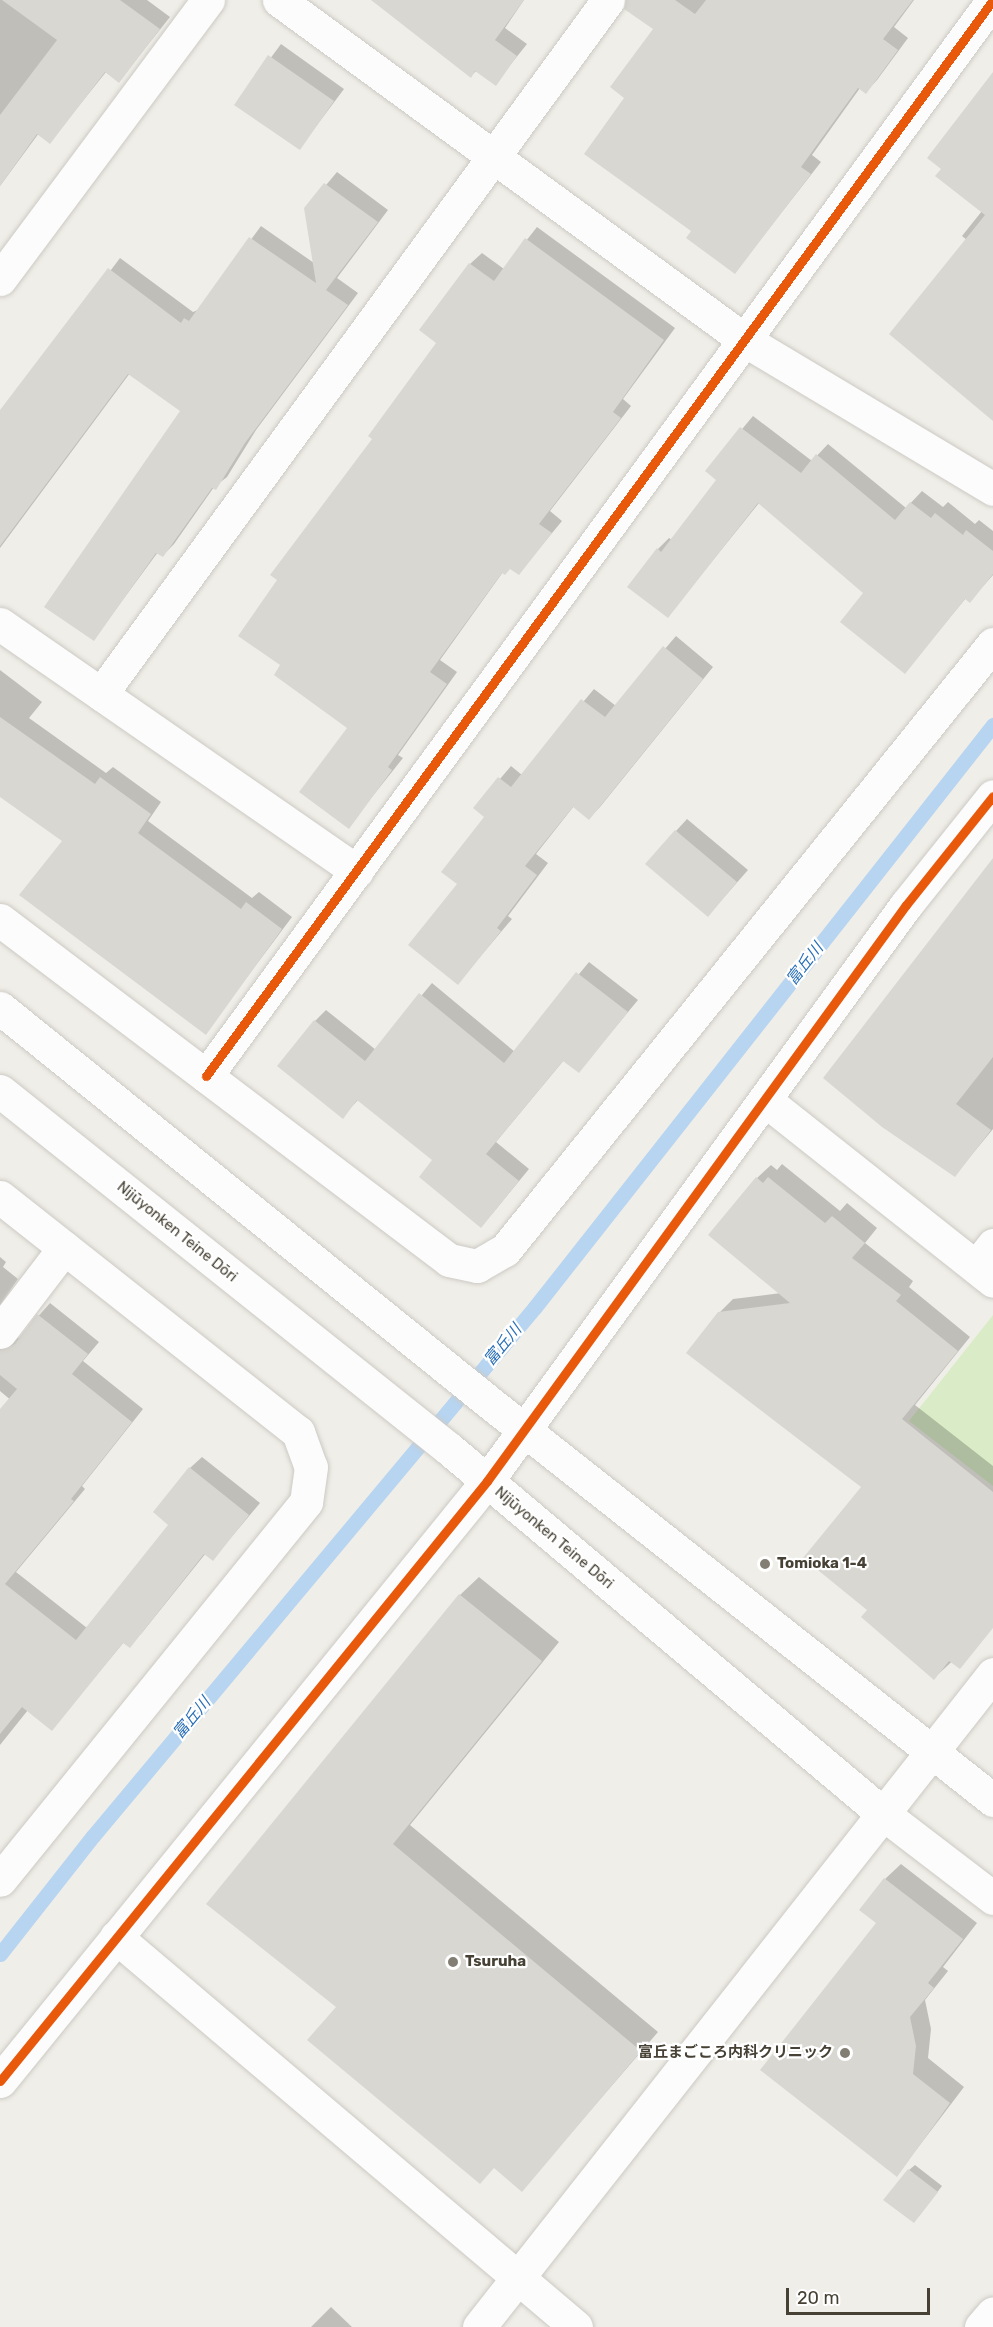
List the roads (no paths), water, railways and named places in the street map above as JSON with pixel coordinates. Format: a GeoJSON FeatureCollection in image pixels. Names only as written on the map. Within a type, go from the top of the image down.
{"type":"FeatureCollection","features":[{"type":"Feature","properties":{"kind":"street"},"geometry":{"type":"LineString","coordinates":[[0,279],[208,0]]}},
{"type":"Feature","properties":{"kind":"street"},"geometry":{"type":"LineString","coordinates":[[279,0],[746,341],[993,489]]}},
{"type":"Feature","properties":{"kind":"street"},"geometry":{"type":"LineString","coordinates":[[101,694],[608,0]]}},
{"type":"Feature","properties":{"kind":"street"},"geometry":{"type":"LineString","coordinates":[[206,1076],[746,341],[993,0]]}},
{"type":"Feature","properties":{"kind":"street"},"geometry":{"type":"LineString","coordinates":[[0,624],[357,871]]}},
{"type":"Feature","properties":{"kind":"street"},"geometry":{"type":"LineString","coordinates":[[0,920],[449,1260],[477,1266],[504,1250],[993,644]]}},
{"type":"Feature","properties":{"kind":"street"},"geometry":{"type":"LineString","coordinates":[[0,2081],[487,1481],[906,905],[993,796]]}},
{"type":"Feature","properties":{"kind":"street"},"geometry":{"type":"LineString","coordinates":[[0,1008],[930,1754],[993,1800]]}},
{"type":"Feature","properties":{"kind":"street","name":"Nijūyonken Teine Dōri"},"geometry":{"type":"LineString","coordinates":[[0,1091],[448,1448],[882,1813],[993,1898]]}},
{"type":"Feature","properties":{"kind":"street"},"geometry":{"type":"LineString","coordinates":[[765,1100],[987,1264]]}},
{"type":"Feature","properties":{"kind":"street"},"geometry":{"type":"LineString","coordinates":[[0,1197],[298,1432],[311,1467],[306,1502],[0,1880]]}},
{"type":"Feature","properties":{"kind":"street"},"geometry":{"type":"LineString","coordinates":[[0,1332],[64,1248]]}},
{"type":"Feature","properties":{"kind":"street"},"geometry":{"type":"LineString","coordinates":[[479,2327],[993,1674]]}},
{"type":"Feature","properties":{"kind":"street"},"geometry":{"type":"LineString","coordinates":[[116,1937],[576,2327]]}},
{"type":"Feature","properties":{"kind":"street"},"geometry":{"type":"LineString","coordinates":[[981,2327],[993,2313]]}},
{"type":"Feature","properties":{"kind":"waterway","name":"富丘川"},"geometry":{"type":"LineString","coordinates":[[0,1954],[93,1836],[535,1307],[993,725]]}},
{"type":"Feature","properties":{"kind":"place","name":"Tomioka 1-4"},"geometry":{"type":"Point","coordinates":[765,1564]}},
{"type":"Feature","properties":{"kind":"place","name":"Tsuruha"},"geometry":{"type":"Point","coordinates":[453,1962]}},
{"type":"Feature","properties":{"kind":"place","name":"富丘まごころ内科クリニック"},"geometry":{"type":"Point","coordinates":[845,2053]}}]}
